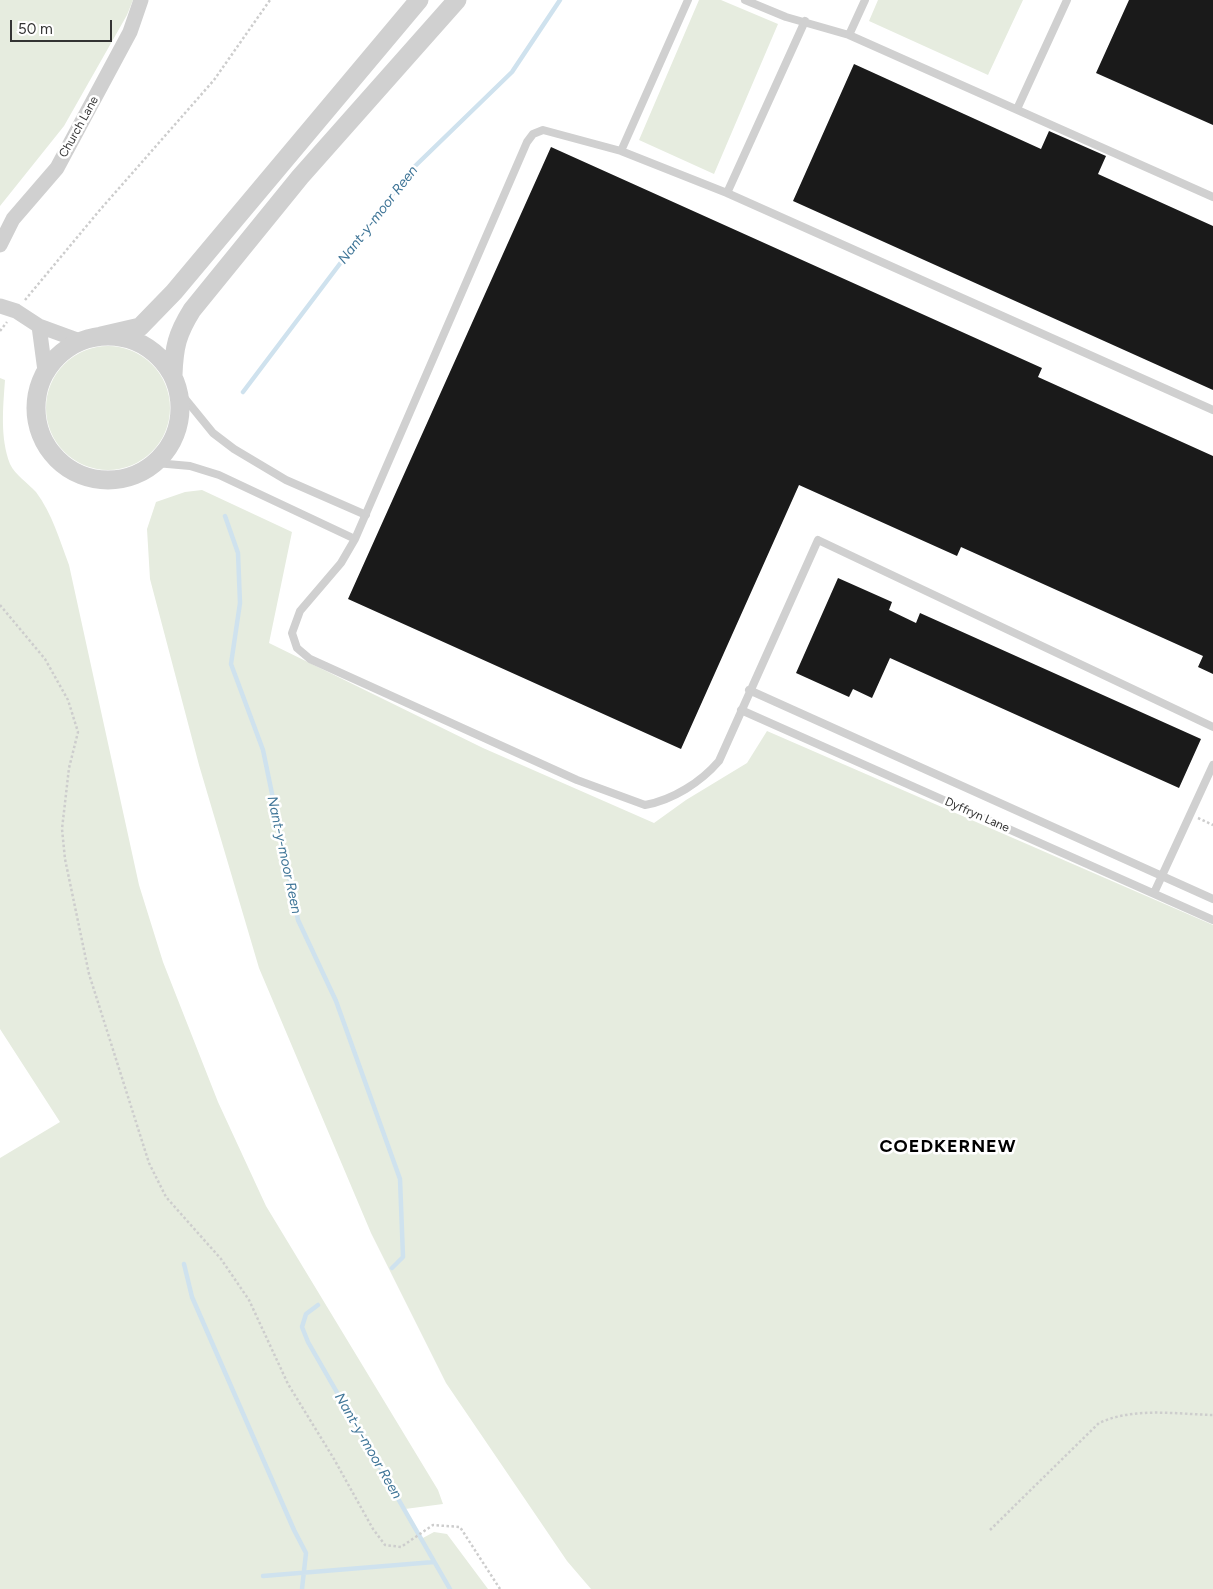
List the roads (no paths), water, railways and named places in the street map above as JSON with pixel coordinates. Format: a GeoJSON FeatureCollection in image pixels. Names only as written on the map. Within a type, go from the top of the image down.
{"type":"FeatureCollection","features":[{"type":"Feature","properties":{"kind":"street","name":"Church Lane"},"geometry":{"type":"LineString","coordinates":[[0,245],[14,219],[57,168],[130,32],[141,0]]}},
{"type":"Feature","properties":{"kind":"street"},"geometry":{"type":"LineString","coordinates":[[419,0],[174,292],[140,327],[80,341],[60,353],[45,371],[36,396],[36,421],[45,446],[62,465],[85,478],[110,481],[134,477],[156,464],[174,438],[180,414],[175,382],[174,349],[179,331],[192,310],[300,177],[457,0]]}},
{"type":"Feature","properties":{"kind":"street"},"geometry":{"type":"LineString","coordinates":[[0,306],[16,311],[39,326],[80,341]]}},
{"type":"Feature","properties":{"kind":"street"},"geometry":{"type":"LineString","coordinates":[[39,326],[45,371]]}},
{"type":"Feature","properties":{"kind":"street"},"geometry":{"type":"LineString","coordinates":[[101,336],[123,337],[143,344],[160,358],[175,382]]}},
{"type":"Feature","properties":{"kind":"lane"},"geometry":{"type":"LineString","coordinates":[[621,151],[688,0]]}},
{"type":"Feature","properties":{"kind":"lane"},"geometry":{"type":"LineString","coordinates":[[745,0],[773,12],[849,35],[1213,197]]}},
{"type":"Feature","properties":{"kind":"lane"},"geometry":{"type":"LineString","coordinates":[[849,35],[865,0]]}},
{"type":"Feature","properties":{"kind":"lane"},"geometry":{"type":"LineString","coordinates":[[1017,109],[1067,0]]}},
{"type":"Feature","properties":{"kind":"lane"},"geometry":{"type":"LineString","coordinates":[[727,194],[805,21]]}},
{"type":"Feature","properties":{"kind":"lane"},"geometry":{"type":"LineString","coordinates":[[1213,410],[727,194],[621,151],[543,130],[534,134],[527,142],[355,539],[340,562],[297,616],[292,633],[297,648],[310,659],[577,780],[637,803],[653,803],[696,783],[719,761],[749,690],[818,540],[1213,727]]}},
{"type":"Feature","properties":{"kind":"lane"},"geometry":{"type":"LineString","coordinates":[[175,382],[213,433],[234,449],[286,480],[366,515]]}},
{"type":"Feature","properties":{"kind":"lane"},"geometry":{"type":"LineString","coordinates":[[156,464],[190,466],[219,475],[355,539]]}},
{"type":"Feature","properties":{"kind":"lane","name":"Dyffryn Lane"},"geometry":{"type":"LineString","coordinates":[[749,690],[1213,899]]}},
{"type":"Feature","properties":{"kind":"lane","name":"Dyffryn Lane"},"geometry":{"type":"LineString","coordinates":[[741,710],[1213,920]]}},
{"type":"Feature","properties":{"kind":"lane"},"geometry":{"type":"LineString","coordinates":[[1154,893],[1213,765]]}},
{"type":"Feature","properties":{"kind":"waterway","name":"Nant-y-moor Reen"},"geometry":{"type":"LineString","coordinates":[[243,392],[410,171],[512,72],[560,0]]}},
{"type":"Feature","properties":{"kind":"waterway","name":"Nant-y-moor Reen"},"geometry":{"type":"LineString","coordinates":[[225,516],[238,553],[240,603],[231,664],[263,750],[298,920],[336,1001],[400,1179],[403,1257],[392,1268]]}},
{"type":"Feature","properties":{"kind":"waterway"},"geometry":{"type":"LineString","coordinates":[[184,1264],[192,1297],[294,1530],[306,1553],[302,1589]]}},
{"type":"Feature","properties":{"kind":"waterway","name":"Nant-y-moor Reen"},"geometry":{"type":"LineString","coordinates":[[318,1305],[306,1314],[302,1327],[308,1342],[450,1589]]}},
{"type":"Feature","properties":{"kind":"waterway"},"geometry":{"type":"LineString","coordinates":[[263,1576],[434,1562]]}},
{"type":"Feature","properties":{"kind":"district","name":"COEDKERNEW"},"geometry":{"type":"Point","coordinates":[948,1147]}}]}
